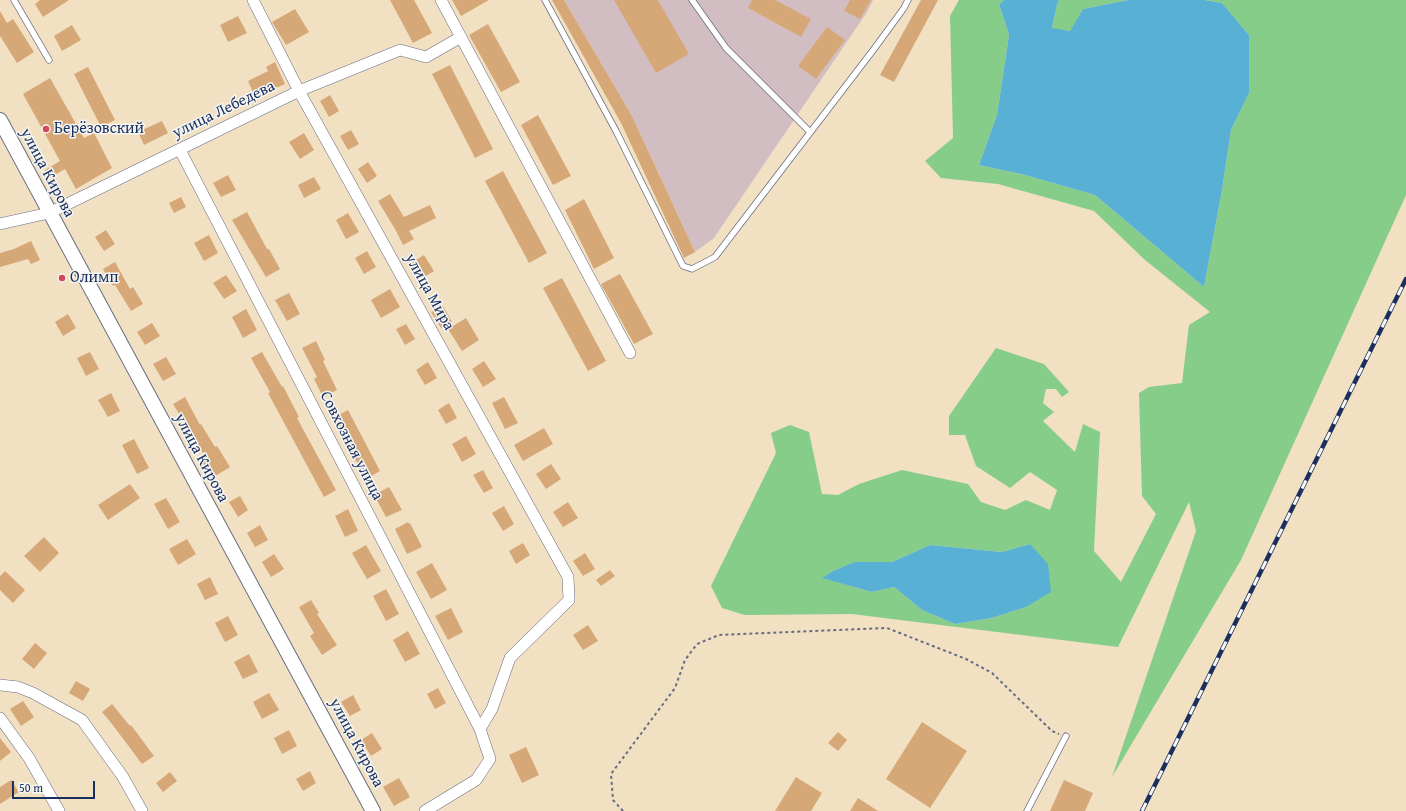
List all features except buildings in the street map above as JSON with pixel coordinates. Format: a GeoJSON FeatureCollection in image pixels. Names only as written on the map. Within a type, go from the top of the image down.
{"type":"FeatureCollection","features":[{"type":"Feature","properties":{"kind":"street","name":"улица Мира"},"geometry":{"type":"LineString","coordinates":[[253,0],[299,91],[568,577],[569,600],[510,658],[492,709],[480,729]]}},
{"type":"Feature","properties":{"kind":"street"},"geometry":{"type":"LineString","coordinates":[[441,0],[630,353]]}},
{"type":"Feature","properties":{"kind":"street","name":"улица Лебедева"},"geometry":{"type":"LineString","coordinates":[[0,224],[49,212],[180,150],[299,91],[400,50],[426,57],[461,37]]}},
{"type":"Feature","properties":{"kind":"street","name":"улица Кирова"},"geometry":{"type":"LineString","coordinates":[[0,120],[373,811]]}},
{"type":"Feature","properties":{"kind":"street","name":"Совхозная улица"},"geometry":{"type":"LineString","coordinates":[[180,150],[480,729],[490,759],[476,780],[425,811]]}},
{"type":"Feature","properties":{"kind":"street"},"geometry":{"type":"LineString","coordinates":[[0,685],[18,688],[33,693],[82,720],[123,777],[142,811]]}},
{"type":"Feature","properties":{"kind":"street"},"geometry":{"type":"LineString","coordinates":[[0,718],[29,758],[59,811]]}},
{"type":"Feature","properties":{"kind":"lane"},"geometry":{"type":"LineString","coordinates":[[14,0],[49,60]]}},
{"type":"Feature","properties":{"kind":"lane"},"geometry":{"type":"LineString","coordinates":[[545,0],[616,131],[683,266],[692,269],[715,257],[874,49],[904,8],[908,0]]}},
{"type":"Feature","properties":{"kind":"lane"},"geometry":{"type":"LineString","coordinates":[[692,0],[726,48],[810,132]]}},
{"type":"Feature","properties":{"kind":"lane"},"geometry":{"type":"LineString","coordinates":[[1027,811],[1066,736]]}},
{"type":"Feature","properties":{"kind":"path"},"geometry":{"type":"LineString","coordinates":[[623,811],[613,800],[611,774],[675,688],[685,660],[697,644],[719,635],[886,628],[966,660],[992,673],[1052,731],[1066,736]]}},
{"type":"Feature","properties":{"kind":"shaded area"},"geometry":{"type":"Polygon","coordinates":[[[564,0],[873,0],[867,12],[714,238],[695,252],[632,116],[564,0]]]}},
{"type":"Feature","properties":{"kind":"green space"},"geometry":{"type":"Polygon","coordinates":[[[959,0],[1004,0],[999,4],[1009,35],[997,115],[979,165],[1025,175],[1095,195],[1204,287],[1222,190],[1231,130],[1249,93],[1249,35],[1222,3],[1205,0],[1406,0],[1406,195],[1241,560],[1112,777],[1196,531],[1189,502],[1118,647],[852,614],[745,615],[722,608],[711,586],[776,453],[771,433],[790,425],[809,432],[822,494],[838,495],[859,484],[902,470],[968,484],[981,502],[1005,510],[1026,500],[1050,510],[1057,490],[1030,472],[1010,488],[976,466],[965,435],[949,435],[949,416],[996,348],[1044,364],[1069,392],[1062,397],[1056,389],[1046,389],[1043,403],[1054,412],[1043,421],[1075,452],[1083,424],[1100,432],[1094,551],[1121,582],[1156,514],[1142,496],[1139,393],[1149,387],[1182,383],[1189,325],[1210,312],[1145,260],[1094,211],[998,184],[941,178],[925,161],[953,138],[950,16],[959,0]],[[1030,544],[1002,552],[930,545],[892,562],[854,562],[833,571],[823,578],[872,592],[894,587],[922,610],[955,624],[992,618],[1026,607],[1030,544]]]}},
{"type":"Feature","properties":{"kind":"green space"},"geometry":{"type":"Polygon","coordinates":[[[1059,0],[1128,0],[1083,9],[1071,31],[1052,29],[1059,0]]]}},
{"type":"Feature","properties":{"kind":"water"},"geometry":{"type":"Polygon","coordinates":[[[1004,0],[1059,0],[1052,28],[1070,31],[1083,9],[1128,0],[1205,0],[1222,3],[1249,35],[1249,93],[1231,130],[1222,190],[1204,287],[1095,195],[1025,175],[979,165],[997,115],[1009,35],[999,4],[1004,0]]]}},
{"type":"Feature","properties":{"kind":"water"},"geometry":{"type":"Polygon","coordinates":[[[1030,544],[1048,564],[1051,592],[1026,607],[992,618],[955,624],[922,610],[894,587],[872,592],[822,578],[833,571],[854,562],[892,562],[930,545],[1002,552],[1030,544]]]}},
{"type":"Feature","properties":{"kind":"railway"},"geometry":{"type":"LineString","coordinates":[[1142,811],[1406,279]]}},
{"type":"Feature","properties":{"kind":"place","name":"Берёзовский"},"geometry":{"type":"Point","coordinates":[46,129]}},
{"type":"Feature","properties":{"kind":"place","name":"Олимп"},"geometry":{"type":"Point","coordinates":[62,278]}}]}
